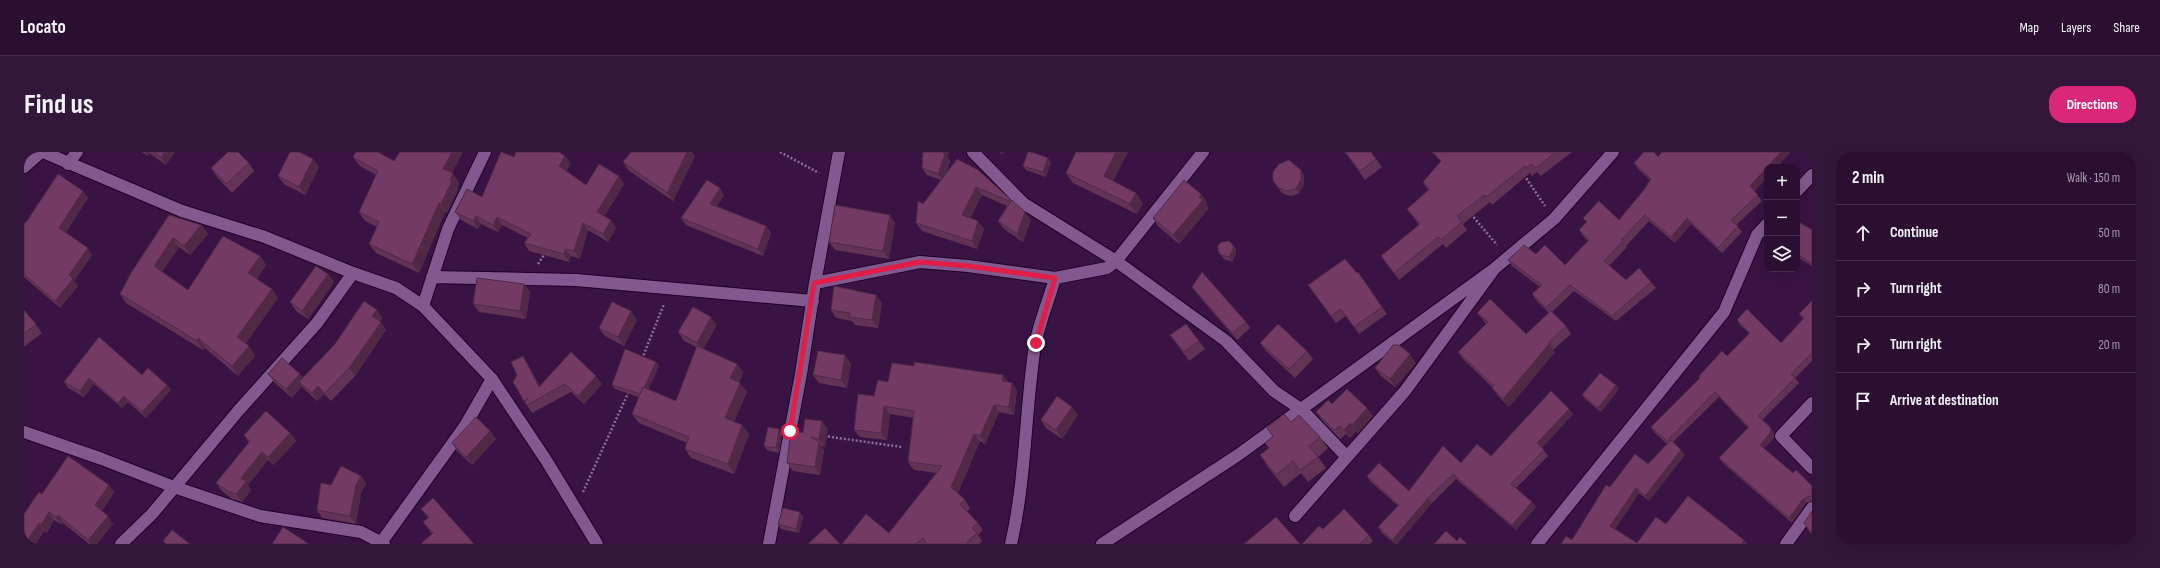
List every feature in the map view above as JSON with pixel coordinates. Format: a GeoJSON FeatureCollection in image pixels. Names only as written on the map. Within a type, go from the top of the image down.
{"type":"FeatureCollection","features":[{"type":"Feature","properties":{"kind":"street"},"geometry":{"type":"LineString","coordinates":[[24,167],[42,152],[182,211],[265,237],[353,273],[396,288],[423,306],[492,379],[546,460],[597,544]]}},
{"type":"Feature","properties":{"kind":"street"},"geometry":{"type":"LineString","coordinates":[[68,164],[77,152]]}},
{"type":"Feature","properties":{"kind":"street"},"geometry":{"type":"LineString","coordinates":[[423,306],[448,229],[485,152]]}},
{"type":"Feature","properties":{"kind":"street"},"geometry":{"type":"LineString","coordinates":[[769,544],[813,301],[814,283],[839,152]]}},
{"type":"Feature","properties":{"kind":"street"},"geometry":{"type":"LineString","coordinates":[[973,152],[1023,203],[1116,261],[1226,341],[1274,392],[1302,410],[1347,457]]}},
{"type":"Feature","properties":{"kind":"street"},"geometry":{"type":"LineString","coordinates":[[814,283],[920,262],[968,266],[1055,278],[1107,268],[1116,261],[1203,152]]}},
{"type":"Feature","properties":{"kind":"street"},"geometry":{"type":"LineString","coordinates":[[1102,544],[1238,455],[1302,410],[1494,269],[1554,219],[1613,152]]}},
{"type":"Feature","properties":{"kind":"street"},"geometry":{"type":"LineString","coordinates":[[1800,188],[1812,175]]}},
{"type":"Feature","properties":{"kind":"street"},"geometry":{"type":"LineString","coordinates":[[1537,544],[1724,312],[1757,235],[1764,227]]}},
{"type":"Feature","properties":{"kind":"street"},"geometry":{"type":"LineString","coordinates":[[1295,516],[1405,392],[1494,269]]}},
{"type":"Feature","properties":{"kind":"street"},"geometry":{"type":"LineString","coordinates":[[121,544],[152,514],[239,410],[317,323],[353,273]]}},
{"type":"Feature","properties":{"kind":"street"},"geometry":{"type":"LineString","coordinates":[[432,277],[576,280],[813,301]]}},
{"type":"Feature","properties":{"kind":"street"},"geometry":{"type":"LineString","coordinates":[[1011,544],[1020,493],[1028,406],[1036,343],[1055,278]]}},
{"type":"Feature","properties":{"kind":"street"},"geometry":{"type":"LineString","coordinates":[[24,432],[102,459],[174,487],[260,516],[361,532],[382,543],[466,426],[492,379]]}},
{"type":"Feature","properties":{"kind":"street"},"geometry":{"type":"LineString","coordinates":[[1812,403],[1781,436],[1812,468]]}},
{"type":"Feature","properties":{"kind":"street"},"geometry":{"type":"LineString","coordinates":[[1786,544],[1812,508]]}},
{"type":"Feature","properties":{"kind":"path"},"geometry":{"type":"LineString","coordinates":[[780,152],[834,181]]}},
{"type":"Feature","properties":{"kind":"path"},"geometry":{"type":"LineString","coordinates":[[1522,173],[1554,219]]}},
{"type":"Feature","properties":{"kind":"path"},"geometry":{"type":"LineString","coordinates":[[1469,212],[1508,258]]}},
{"type":"Feature","properties":{"kind":"path"},"geometry":{"type":"LineString","coordinates":[[528,280],[550,247]]}},
{"type":"Feature","properties":{"kind":"path"},"geometry":{"type":"LineString","coordinates":[[640,365],[670,288]]}},
{"type":"Feature","properties":{"kind":"path"},"geometry":{"type":"LineString","coordinates":[[574,506],[590,481],[631,386]]}},
{"type":"Feature","properties":{"kind":"path"},"geometry":{"type":"LineString","coordinates":[[822,436],[902,447]]}},
{"type":"Feature","properties":{"kind":"building"},"geometry":{"type":"Polygon","coordinates":[[[153,152],[165,152],[161,157],[153,152]]]}},
{"type":"Feature","properties":{"kind":"building"},"geometry":{"type":"Polygon","coordinates":[[[228,152],[238,152],[249,163],[226,184],[211,168],[228,152]]]}},
{"type":"Feature","properties":{"kind":"building"},"geometry":{"type":"Polygon","coordinates":[[[290,152],[299,152],[313,159],[299,187],[278,176],[290,152]]]}},
{"type":"Feature","properties":{"kind":"building"},"geometry":{"type":"Polygon","coordinates":[[[356,152],[378,152],[394,161],[400,152],[452,152],[443,169],[453,173],[450,180],[452,181],[441,204],[439,203],[412,264],[369,244],[379,222],[359,212],[378,171],[353,157],[356,152]]]}},
{"type":"Feature","properties":{"kind":"building"},"geometry":{"type":"Polygon","coordinates":[[[501,152],[514,157],[516,152],[559,152],[565,156],[559,166],[586,185],[599,164],[619,176],[597,212],[611,220],[603,234],[583,223],[574,251],[565,249],[564,254],[524,243],[531,234],[497,217],[493,225],[476,216],[473,221],[455,212],[467,189],[482,197],[501,152]]]}},
{"type":"Feature","properties":{"kind":"building"},"geometry":{"type":"Polygon","coordinates":[[[631,152],[687,152],[667,193],[623,162],[631,152]]]}},
{"type":"Feature","properties":{"kind":"building"},"geometry":{"type":"Polygon","coordinates":[[[923,152],[942,152],[945,154],[938,174],[922,168],[923,152]]]}},
{"type":"Feature","properties":{"kind":"building"},"geometry":{"type":"Polygon","coordinates":[[[1028,152],[1048,158],[1043,172],[1023,166],[1028,152]]]}},
{"type":"Feature","properties":{"kind":"building"},"geometry":{"type":"Polygon","coordinates":[[[1076,152],[1116,152],[1104,176],[1136,193],[1130,204],[1066,173],[1076,152]]]}},
{"type":"Feature","properties":{"kind":"building"},"geometry":{"type":"Polygon","coordinates":[[[1345,152],[1371,152],[1376,159],[1360,171],[1345,152]]]}},
{"type":"Feature","properties":{"kind":"building"},"geometry":{"type":"Polygon","coordinates":[[[1433,152],[1556,152],[1536,168],[1531,164],[1526,168],[1525,166],[1486,197],[1484,195],[1457,216],[1462,222],[1441,240],[1438,237],[1394,273],[1381,256],[1420,224],[1407,209],[1430,189],[1423,182],[1441,161],[1433,152]]]}},
{"type":"Feature","properties":{"kind":"building"},"geometry":{"type":"Polygon","coordinates":[[[1644,152],[1654,152],[1658,157],[1662,152],[1781,152],[1770,164],[1764,164],[1764,171],[1750,186],[1758,195],[1731,220],[1738,226],[1718,248],[1687,218],[1671,237],[1645,215],[1621,240],[1623,241],[1604,261],[1626,280],[1639,268],[1651,282],[1612,316],[1570,285],[1546,308],[1532,294],[1542,285],[1508,260],[1524,245],[1536,254],[1545,245],[1565,265],[1589,240],[1579,230],[1587,222],[1583,218],[1599,201],[1619,220],[1643,191],[1651,179],[1634,163],[1644,152]]]}},
{"type":"Feature","properties":{"kind":"building"},"geometry":{"type":"Polygon","coordinates":[[[957,159],[978,170],[1010,199],[1009,201],[976,187],[962,215],[978,221],[972,241],[916,223],[918,201],[923,204],[957,159]]]}},
{"type":"Feature","properties":{"kind":"building"},"geometry":{"type":"Polygon","coordinates":[[[1289,160],[1301,170],[1301,180],[1296,188],[1287,191],[1279,188],[1273,181],[1273,172],[1279,164],[1289,160]]]}},
{"type":"Feature","properties":{"kind":"building"},"geometry":{"type":"Polygon","coordinates":[[[58,174],[83,191],[59,228],[88,248],[69,275],[73,279],[55,301],[24,274],[24,224],[58,174]]]}},
{"type":"Feature","properties":{"kind":"building"},"geometry":{"type":"Polygon","coordinates":[[[707,180],[720,188],[710,204],[766,226],[758,249],[681,218],[707,180]]]}},
{"type":"Feature","properties":{"kind":"building"},"geometry":{"type":"Polygon","coordinates":[[[1184,180],[1201,194],[1199,197],[1203,200],[1173,235],[1153,218],[1184,180]]]}},
{"type":"Feature","properties":{"kind":"building"},"geometry":{"type":"Polygon","coordinates":[[[1012,200],[1025,212],[1017,234],[998,221],[1012,200]]]}},
{"type":"Feature","properties":{"kind":"building"},"geometry":{"type":"Polygon","coordinates":[[[835,205],[890,215],[883,251],[829,242],[835,205]]]}},
{"type":"Feature","properties":{"kind":"building"},"geometry":{"type":"Polygon","coordinates":[[[169,215],[201,225],[184,246],[173,238],[154,266],[188,290],[223,236],[260,256],[248,273],[272,289],[237,337],[249,346],[232,366],[198,338],[197,341],[120,294],[131,273],[169,215]]]}},
{"type":"Feature","properties":{"kind":"building"},"geometry":{"type":"Polygon","coordinates":[[[1800,223],[1812,230],[1812,264],[1800,256],[1800,223]]]}},
{"type":"Feature","properties":{"kind":"building"},"geometry":{"type":"Polygon","coordinates":[[[1229,241],[1233,245],[1233,250],[1229,257],[1221,255],[1218,251],[1218,245],[1222,242],[1229,241]]]}},
{"type":"Feature","properties":{"kind":"building"},"geometry":{"type":"Polygon","coordinates":[[[1345,259],[1357,273],[1358,272],[1382,307],[1354,327],[1341,309],[1331,316],[1308,285],[1345,259]]]}},
{"type":"Feature","properties":{"kind":"building"},"geometry":{"type":"Polygon","coordinates":[[[316,266],[328,274],[302,311],[290,302],[316,266]]]}},
{"type":"Feature","properties":{"kind":"building"},"geometry":{"type":"Polygon","coordinates":[[[1202,272],[1246,322],[1232,333],[1192,287],[1202,272]]]}},
{"type":"Feature","properties":{"kind":"building"},"geometry":{"type":"Polygon","coordinates":[[[477,278],[524,284],[520,311],[473,304],[477,278]]]}},
{"type":"Feature","properties":{"kind":"building"},"geometry":{"type":"Polygon","coordinates":[[[834,286],[876,295],[872,320],[849,317],[850,313],[831,310],[834,286]]]}},
{"type":"Feature","properties":{"kind":"building"},"geometry":{"type":"Polygon","coordinates":[[[1490,299],[1526,334],[1551,311],[1566,326],[1548,343],[1549,344],[1503,399],[1492,388],[1494,386],[1458,352],[1488,322],[1477,313],[1490,299]]]}},
{"type":"Feature","properties":{"kind":"building"},"geometry":{"type":"Polygon","coordinates":[[[364,301],[377,310],[372,316],[381,322],[349,368],[325,393],[318,386],[312,393],[299,382],[335,344],[364,301]]]}},
{"type":"Feature","properties":{"kind":"building"},"geometry":{"type":"Polygon","coordinates":[[[1812,301],[1812,353],[1791,374],[1795,378],[1758,416],[1771,428],[1770,433],[1760,445],[1793,473],[1796,470],[1812,486],[1812,497],[1809,496],[1803,499],[1789,518],[1719,458],[1749,427],[1715,392],[1667,441],[1651,427],[1700,378],[1699,376],[1722,351],[1727,356],[1750,333],[1737,320],[1747,309],[1781,343],[1804,318],[1799,314],[1812,301]]]}},
{"type":"Feature","properties":{"kind":"building"},"geometry":{"type":"Polygon","coordinates":[[[612,302],[631,311],[618,337],[599,328],[612,302]]]}},
{"type":"Feature","properties":{"kind":"building"},"geometry":{"type":"Polygon","coordinates":[[[693,307],[711,317],[697,343],[678,332],[693,307]]]}},
{"type":"Feature","properties":{"kind":"building"},"geometry":{"type":"Polygon","coordinates":[[[24,310],[36,324],[24,334],[24,310]]]}},
{"type":"Feature","properties":{"kind":"building"},"geometry":{"type":"Polygon","coordinates":[[[1186,324],[1199,341],[1184,352],[1170,335],[1186,324]]]}},
{"type":"Feature","properties":{"kind":"building"},"geometry":{"type":"Polygon","coordinates":[[[1278,324],[1307,351],[1289,369],[1260,343],[1278,324]]]}},
{"type":"Feature","properties":{"kind":"building"},"geometry":{"type":"Polygon","coordinates":[[[99,337],[142,375],[148,368],[167,385],[142,412],[124,396],[118,403],[89,378],[80,391],[64,382],[99,337]]]}},
{"type":"Feature","properties":{"kind":"building"},"geometry":{"type":"Polygon","coordinates":[[[1393,345],[1399,345],[1410,354],[1390,379],[1375,368],[1393,345]]]}},
{"type":"Feature","properties":{"kind":"building"},"geometry":{"type":"Polygon","coordinates":[[[697,346],[737,364],[730,378],[740,383],[725,418],[742,425],[728,464],[685,449],[689,437],[632,414],[643,387],[676,401],[697,346]]]}},
{"type":"Feature","properties":{"kind":"building"},"geometry":{"type":"Polygon","coordinates":[[[625,349],[656,362],[640,394],[612,385],[625,349]]]}},
{"type":"Feature","properties":{"kind":"building"},"geometry":{"type":"Polygon","coordinates":[[[818,351],[845,355],[841,380],[813,375],[818,351]]]}},
{"type":"Feature","properties":{"kind":"building"},"geometry":{"type":"Polygon","coordinates":[[[571,352],[596,376],[578,396],[565,384],[527,405],[525,403],[528,398],[524,401],[513,382],[517,375],[511,362],[523,356],[539,387],[571,352]]]}},
{"type":"Feature","properties":{"kind":"building"},"geometry":{"type":"Polygon","coordinates":[[[282,358],[300,374],[286,389],[268,374],[282,358]]]}},
{"type":"Feature","properties":{"kind":"building"},"geometry":{"type":"Polygon","coordinates":[[[914,362],[1003,375],[1002,381],[1012,383],[1009,407],[994,405],[980,436],[974,434],[951,487],[965,500],[960,504],[978,523],[972,528],[977,533],[967,542],[969,544],[927,544],[923,538],[916,544],[842,544],[866,514],[889,533],[942,466],[908,462],[914,411],[884,406],[881,433],[854,430],[858,394],[874,396],[878,380],[888,382],[892,363],[914,366],[914,362]]]}},
{"type":"Feature","properties":{"kind":"building"},"geometry":{"type":"Polygon","coordinates":[[[1600,373],[1616,385],[1598,408],[1582,395],[1600,373]]]}},
{"type":"Feature","properties":{"kind":"building"},"geometry":{"type":"Polygon","coordinates":[[[1347,389],[1367,408],[1352,425],[1350,423],[1344,430],[1340,426],[1334,430],[1316,412],[1328,400],[1332,404],[1347,389]]]}},
{"type":"Feature","properties":{"kind":"building"},"geometry":{"type":"Polygon","coordinates":[[[1551,391],[1569,409],[1537,443],[1544,450],[1511,484],[1532,502],[1512,525],[1453,474],[1428,498],[1392,540],[1378,527],[1399,505],[1367,476],[1379,463],[1409,491],[1443,446],[1461,463],[1477,444],[1491,456],[1551,391]]]}},
{"type":"Feature","properties":{"kind":"building"},"geometry":{"type":"Polygon","coordinates":[[[1057,396],[1072,407],[1056,430],[1041,420],[1057,396]]]}},
{"type":"Feature","properties":{"kind":"building"},"geometry":{"type":"Polygon","coordinates":[[[266,411],[290,433],[268,457],[262,452],[241,478],[246,482],[236,494],[226,490],[216,483],[250,441],[244,435],[266,411]]]}},
{"type":"Feature","properties":{"kind":"building"},"geometry":{"type":"Polygon","coordinates":[[[1284,414],[1291,422],[1299,415],[1320,437],[1309,446],[1318,457],[1300,470],[1293,461],[1276,475],[1260,455],[1269,448],[1265,443],[1273,436],[1267,428],[1284,414]]]}},
{"type":"Feature","properties":{"kind":"building"},"geometry":{"type":"Polygon","coordinates":[[[476,417],[490,431],[466,457],[452,443],[476,417]]]}},
{"type":"Feature","properties":{"kind":"building"},"geometry":{"type":"Polygon","coordinates":[[[805,419],[822,421],[819,439],[810,437],[819,442],[815,467],[787,463],[791,429],[803,433],[805,419]]]}},
{"type":"Feature","properties":{"kind":"building"},"geometry":{"type":"Polygon","coordinates":[[[768,427],[779,429],[776,448],[764,446],[768,427]]]}},
{"type":"Feature","properties":{"kind":"building"},"geometry":{"type":"Polygon","coordinates":[[[1671,440],[1681,450],[1645,496],[1636,488],[1610,526],[1637,543],[1656,517],[1666,524],[1688,496],[1744,540],[1741,544],[1561,544],[1566,536],[1572,540],[1606,485],[1610,487],[1635,454],[1648,464],[1671,440]]]}},
{"type":"Feature","properties":{"kind":"building"},"geometry":{"type":"Polygon","coordinates":[[[68,456],[109,485],[95,505],[108,516],[88,540],[58,515],[56,517],[49,512],[41,525],[39,523],[24,544],[24,514],[39,492],[42,494],[68,456]]]}},
{"type":"Feature","properties":{"kind":"building"},"geometry":{"type":"Polygon","coordinates":[[[341,466],[361,476],[356,485],[350,516],[317,510],[321,483],[331,485],[341,466]]]}},
{"type":"Feature","properties":{"kind":"building"},"geometry":{"type":"Polygon","coordinates":[[[433,498],[474,544],[421,544],[433,533],[423,522],[429,517],[421,509],[433,498]]]}},
{"type":"Feature","properties":{"kind":"building"},"geometry":{"type":"Polygon","coordinates":[[[783,508],[800,512],[796,529],[778,524],[783,508]]]}},
{"type":"Feature","properties":{"kind":"building"},"geometry":{"type":"Polygon","coordinates":[[[1344,509],[1369,535],[1360,544],[1302,544],[1319,526],[1323,529],[1344,509]]]}},
{"type":"Feature","properties":{"kind":"building"},"geometry":{"type":"Polygon","coordinates":[[[1812,511],[1812,535],[1804,523],[1812,511]]]}},
{"type":"Feature","properties":{"kind":"building"},"geometry":{"type":"Polygon","coordinates":[[[1276,517],[1300,544],[1244,544],[1276,517]]]}},
{"type":"Feature","properties":{"kind":"building"},"geometry":{"type":"Polygon","coordinates":[[[283,527],[309,544],[272,544],[283,527]]]}},
{"type":"Feature","properties":{"kind":"building"},"geometry":{"type":"Polygon","coordinates":[[[825,528],[840,544],[808,544],[825,528]]]}},
{"type":"Feature","properties":{"kind":"building"},"geometry":{"type":"Polygon","coordinates":[[[172,530],[190,544],[166,544],[163,541],[172,530]]]}},
{"type":"Feature","properties":{"kind":"building"},"geometry":{"type":"Polygon","coordinates":[[[1446,531],[1457,541],[1460,537],[1467,544],[1434,544],[1446,531]]]}},
{"type":"Feature","properties":{"kind":"route"},"geometry":{"type":"LineString","coordinates":[[790,431],[813,301],[814,283],[920,262],[968,266],[1055,278],[1036,343]]}}]}
